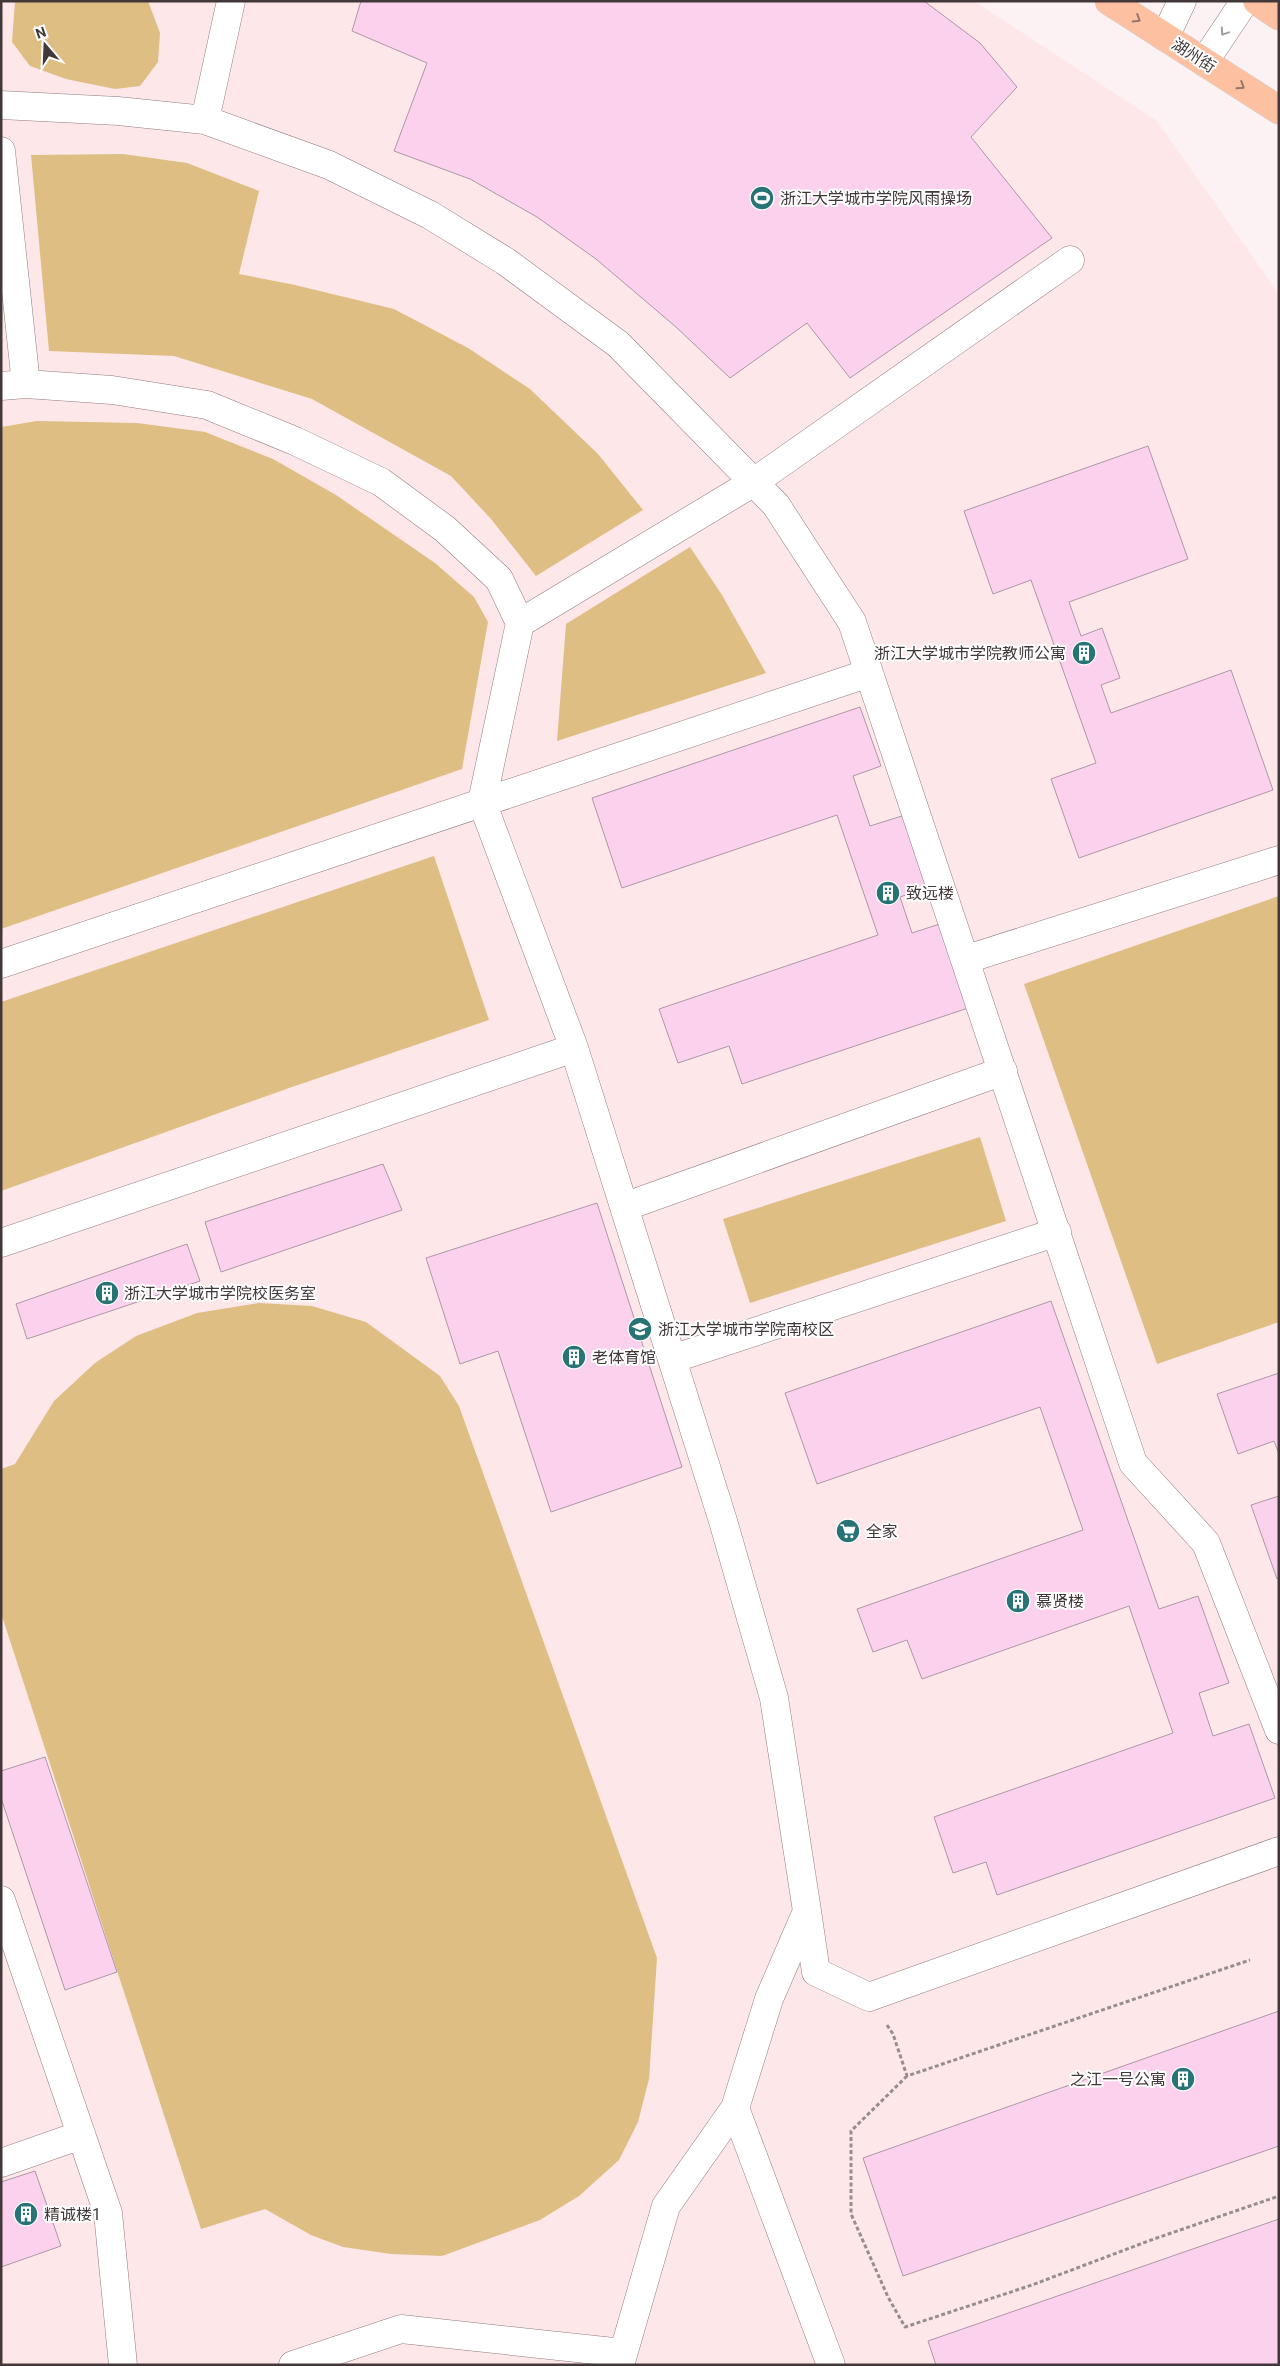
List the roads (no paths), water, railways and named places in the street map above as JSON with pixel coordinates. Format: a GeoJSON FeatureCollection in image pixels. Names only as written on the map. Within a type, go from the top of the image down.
{"type":"FeatureCollection","features":[{"type":"Feature","properties":{"kind":"main road","name":"湖州街"},"geometry":{"type":"LineString","coordinates":[[1108,1],[1279,110]]}},
{"type":"Feature","properties":{"kind":"main road"},"geometry":{"type":"LineString","coordinates":[[1257,1],[1279,16]]}},
{"type":"Feature","properties":{"kind":"street"},"geometry":{"type":"LineString","coordinates":[[205,120],[231,1]]}},
{"type":"Feature","properties":{"kind":"street"},"geometry":{"type":"LineString","coordinates":[[1165,37],[1182,1]]}},
{"type":"Feature","properties":{"kind":"street"},"geometry":{"type":"LineString","coordinates":[[1204,62],[1245,1]]}},
{"type":"Feature","properties":{"kind":"street"},"geometry":{"type":"LineString","coordinates":[[1,105],[118,111],[205,120],[329,165],[430,215],[505,261],[618,344],[776,505],[852,622],[967,959],[1133,1463],[1206,1543],[1279,1730]]}},
{"type":"Feature","properties":{"kind":"street"},"geometry":{"type":"LineString","coordinates":[[1,152],[14,385],[112,390],[207,405],[295,441],[381,482],[445,529],[499,579],[520,623],[482,802],[574,1048],[723,1521],[774,1698],[816,1972],[869,1997],[1279,1851]]}},
{"type":"Feature","properties":{"kind":"street"},"geometry":{"type":"LineString","coordinates":[[520,623],[754,482],[1070,260]]}},
{"type":"Feature","properties":{"kind":"street"},"geometry":{"type":"LineString","coordinates":[[1,964],[869,673]]}},
{"type":"Feature","properties":{"kind":"street"},"geometry":{"type":"LineString","coordinates":[[967,959],[1279,860]]}},
{"type":"Feature","properties":{"kind":"street"},"geometry":{"type":"LineString","coordinates":[[1,1243],[574,1048]]}},
{"type":"Feature","properties":{"kind":"street"},"geometry":{"type":"LineString","coordinates":[[624,1207],[1004,1071]]}},
{"type":"Feature","properties":{"kind":"street"},"geometry":{"type":"LineString","coordinates":[[672,1359],[1056,1232]]}},
{"type":"Feature","properties":{"kind":"street"},"geometry":{"type":"LineString","coordinates":[[1,1900],[8,1943],[81,2135],[108,2213],[123,2365]]}},
{"type":"Feature","properties":{"kind":"street"},"geometry":{"type":"LineString","coordinates":[[293,2365],[400,2329],[622,2359],[666,2206],[735,2108],[769,1999],[807,1911]]}},
{"type":"Feature","properties":{"kind":"street"},"geometry":{"type":"LineString","coordinates":[[735,2108],[831,2365]]}},
{"type":"Feature","properties":{"kind":"street"},"geometry":{"type":"LineString","coordinates":[[1,2163],[81,2135]]}},
{"type":"Feature","properties":{"kind":"place","name":"浙江大学城市学院风雨操场"},"geometry":{"type":"Point","coordinates":[762,198]}},
{"type":"Feature","properties":{"kind":"place","name":"浙江大学城市学院教师公寓"},"geometry":{"type":"Point","coordinates":[1084,653]}},
{"type":"Feature","properties":{"kind":"place","name":"致远楼"},"geometry":{"type":"Point","coordinates":[888,893]}},
{"type":"Feature","properties":{"kind":"place","name":"浙江大学城市学院校医务室"},"geometry":{"type":"Point","coordinates":[107,1293]}},
{"type":"Feature","properties":{"kind":"place","name":"浙江大学城市学院南校区"},"geometry":{"type":"Point","coordinates":[640,1329]}},
{"type":"Feature","properties":{"kind":"place","name":"老体育馆"},"geometry":{"type":"Point","coordinates":[574,1357]}},
{"type":"Feature","properties":{"kind":"place","name":"全家"},"geometry":{"type":"Point","coordinates":[848,1531]}},
{"type":"Feature","properties":{"kind":"place","name":"慕贤楼"},"geometry":{"type":"Point","coordinates":[1018,1601]}},
{"type":"Feature","properties":{"kind":"place","name":"之江一号公寓"},"geometry":{"type":"Point","coordinates":[1183,2079]}},
{"type":"Feature","properties":{"kind":"place","name":"精诚楼1"},"geometry":{"type":"Point","coordinates":[26,2214]}}]}
